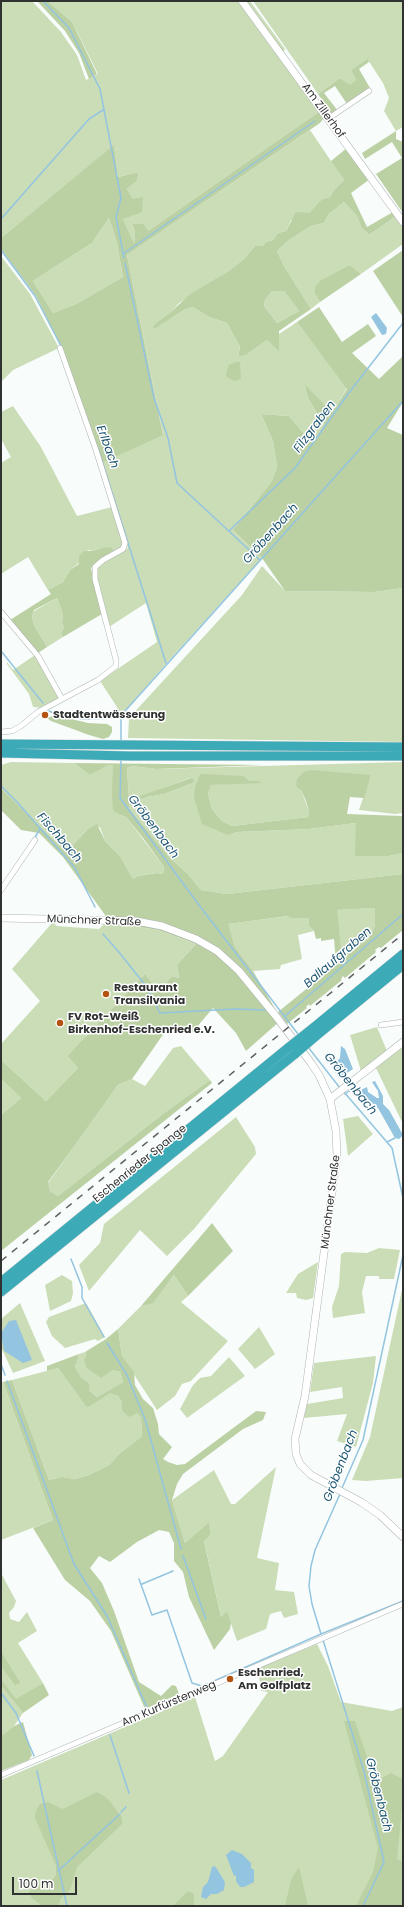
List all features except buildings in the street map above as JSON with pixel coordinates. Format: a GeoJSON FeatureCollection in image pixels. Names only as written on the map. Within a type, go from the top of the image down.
{"type":"FeatureCollection","features":[{"type":"Feature","properties":{"kind":"highway"},"geometry":{"type":"LineString","coordinates":[[1,744],[403,747]]}},
{"type":"Feature","properties":{"kind":"highway"},"geometry":{"type":"LineString","coordinates":[[1,753],[130,756],[403,756]]}},
{"type":"Feature","properties":{"kind":"highway"},"geometry":{"type":"LineString","coordinates":[[292,1051],[403,954]]}},
{"type":"Feature","properties":{"kind":"highway"},"geometry":{"type":"LineString","coordinates":[[315,1032],[403,965]]}},
{"type":"Feature","properties":{"kind":"highway","name":"Eschenrieder Spange"},"geometry":{"type":"LineString","coordinates":[[1,1282],[292,1051]]}},
{"type":"Feature","properties":{"kind":"highway","name":"Eschenrieder Spange"},"geometry":{"type":"LineString","coordinates":[[1,1292],[292,1051]]}},
{"type":"Feature","properties":{"kind":"street","name":"Am Zillerhof"},"geometry":{"type":"LineString","coordinates":[[242,1],[329,118],[403,222]]}},
{"type":"Feature","properties":{"kind":"street"},"geometry":{"type":"LineString","coordinates":[[329,118],[369,91]]}},
{"type":"Feature","properties":{"kind":"street"},"geometry":{"type":"LineString","coordinates":[[1,732],[12,731],[21,726],[38,712],[98,680],[116,666],[116,660],[95,579],[94,568],[103,560],[123,549],[125,543],[96,450],[60,348]]}},
{"type":"Feature","properties":{"kind":"street"},"geometry":{"type":"LineString","coordinates":[[1,612],[38,656],[62,699]]}},
{"type":"Feature","properties":{"kind":"street"},"geometry":{"type":"LineString","coordinates":[[1,890],[35,840]]}},
{"type":"Feature","properties":{"kind":"street","name":"Münchner Straße"},"geometry":{"type":"LineString","coordinates":[[1,918],[136,921],[175,930],[205,944],[231,963],[275,1014],[320,1075],[330,1099],[337,1133],[336,1167],[312,1332],[306,1388],[297,1427],[295,1447],[298,1459],[305,1470],[341,1490],[380,1516],[403,1537]]}},
{"type":"Feature","properties":{"kind":"street"},"geometry":{"type":"LineString","coordinates":[[381,1025],[403,1022]]}},
{"type":"Feature","properties":{"kind":"street"},"geometry":{"type":"LineString","coordinates":[[330,1099],[403,1042]]}},
{"type":"Feature","properties":{"kind":"street","name":"Am Kurfürstenweg"},"geometry":{"type":"LineString","coordinates":[[1,1775],[403,1604]]}},
{"type":"Feature","properties":{"kind":"green space"},"geometry":{"type":"Polygon","coordinates":[[[1,1],[32,1],[61,32],[77,55],[86,80],[98,74],[72,22],[48,1],[240,1],[320,111],[148,231],[132,225],[135,232],[134,245],[123,219],[133,199],[127,189],[137,181],[139,172],[118,177],[114,146],[1,238],[1,1]]]}},
{"type":"Feature","properties":{"kind":"green space"},"geometry":{"type":"Polygon","coordinates":[[[37,1],[48,1],[72,22],[97,74],[89,79],[79,53],[65,31],[37,1]]]}},
{"type":"Feature","properties":{"kind":"green space"},"geometry":{"type":"Polygon","coordinates":[[[246,1],[250,1],[285,49],[283,53],[246,1]]]}},
{"type":"Feature","properties":{"kind":"green space"},"geometry":{"type":"Polygon","coordinates":[[[253,1],[403,1],[403,127],[396,131],[384,111],[389,98],[383,83],[368,60],[351,70],[356,80],[350,86],[340,78],[318,94],[253,1]]]}},
{"type":"Feature","properties":{"kind":"green space"},"geometry":{"type":"Polygon","coordinates":[[[368,59],[369,62],[359,69],[370,88],[347,104],[335,86],[324,93],[338,111],[332,115],[318,94],[340,78],[350,85],[356,80],[351,70],[368,59]]]}},
{"type":"Feature","properties":{"kind":"green space"},"geometry":{"type":"Polygon","coordinates":[[[320,111],[324,118],[320,123],[127,255],[163,435],[102,463],[61,347],[36,296],[1,249],[1,238],[114,145],[118,177],[139,172],[137,181],[127,189],[133,199],[143,197],[142,212],[123,219],[134,244],[135,232],[132,224],[143,224],[148,231],[320,111]],[[109,218],[92,243],[33,281],[53,313],[76,304],[123,277],[117,243],[109,218]]]}},
{"type":"Feature","properties":{"kind":"green space"},"geometry":{"type":"Polygon","coordinates":[[[310,130],[344,180],[334,190],[330,197],[322,199],[309,213],[291,220],[286,231],[278,233],[273,240],[266,242],[263,246],[255,246],[244,259],[227,272],[179,303],[172,311],[157,322],[155,329],[184,310],[193,307],[209,317],[227,323],[240,347],[238,357],[246,355],[267,340],[279,350],[279,334],[297,322],[347,388],[332,412],[304,385],[308,398],[324,425],[312,443],[289,416],[261,414],[273,441],[277,467],[272,481],[233,530],[262,558],[166,664],[126,710],[121,718],[118,718],[117,707],[100,681],[157,642],[146,603],[109,627],[96,579],[95,568],[128,548],[102,463],[163,434],[127,255],[310,130]]]}},
{"type":"Feature","properties":{"kind":"green space"},"geometry":{"type":"Polygon","coordinates":[[[396,131],[396,139],[403,142],[403,213],[376,174],[402,158],[392,142],[365,159],[362,153],[396,131]]]}},
{"type":"Feature","properties":{"kind":"green space"},"geometry":{"type":"Polygon","coordinates":[[[347,148],[370,179],[351,193],[367,227],[393,212],[396,216],[369,235],[361,227],[357,216],[344,202],[329,214],[324,223],[311,226],[289,240],[277,251],[284,266],[311,309],[279,331],[279,351],[267,340],[246,355],[238,357],[240,347],[227,323],[209,317],[193,307],[184,310],[155,329],[153,327],[189,295],[227,272],[244,259],[255,246],[263,246],[266,242],[273,240],[278,233],[286,231],[296,212],[309,213],[322,199],[330,197],[334,190],[344,180],[331,161],[347,148]],[[272,291],[265,300],[264,306],[277,323],[299,311],[284,291],[272,291]]]}},
{"type":"Feature","properties":{"kind":"green space"},"geometry":{"type":"Polygon","coordinates":[[[344,202],[357,216],[361,227],[369,235],[396,216],[403,227],[403,244],[361,274],[350,265],[315,294],[320,302],[311,309],[284,266],[277,251],[289,240],[311,226],[324,223],[329,214],[344,202]]]}},
{"type":"Feature","properties":{"kind":"green space"},"geometry":{"type":"Polygon","coordinates":[[[109,218],[117,243],[123,277],[76,304],[53,313],[33,281],[92,243],[109,218]]]}},
{"type":"Feature","properties":{"kind":"green space"},"geometry":{"type":"Polygon","coordinates":[[[403,250],[403,317],[373,271],[403,250]]]}},
{"type":"Feature","properties":{"kind":"green space"},"geometry":{"type":"Polygon","coordinates":[[[1,256],[30,294],[59,348],[13,370],[1,382],[1,256]]]}},
{"type":"Feature","properties":{"kind":"green space"},"geometry":{"type":"Polygon","coordinates":[[[350,265],[361,274],[320,302],[315,294],[315,287],[320,281],[350,265]]]}},
{"type":"Feature","properties":{"kind":"green space"},"geometry":{"type":"Polygon","coordinates":[[[272,291],[284,291],[299,311],[277,323],[264,306],[265,300],[272,291]]]}},
{"type":"Feature","properties":{"kind":"green space"},"geometry":{"type":"Polygon","coordinates":[[[319,307],[342,342],[368,324],[376,336],[352,353],[379,379],[403,356],[403,402],[387,428],[403,435],[403,588],[374,592],[285,591],[262,558],[233,530],[272,481],[277,467],[273,441],[261,414],[289,416],[312,443],[324,425],[308,398],[304,384],[332,412],[347,389],[297,322],[319,307]]]}},
{"type":"Feature","properties":{"kind":"green space"},"geometry":{"type":"Polygon","coordinates":[[[240,362],[241,379],[234,381],[227,377],[226,374],[229,365],[240,362]]]}},
{"type":"Feature","properties":{"kind":"green space"},"geometry":{"type":"Polygon","coordinates":[[[13,406],[41,447],[77,516],[112,507],[123,541],[121,548],[114,552],[102,548],[93,551],[88,550],[79,563],[70,570],[63,582],[48,590],[28,557],[1,574],[1,463],[11,457],[1,439],[1,412],[13,406]]]}},
{"type":"Feature","properties":{"kind":"green space"},"geometry":{"type":"Polygon","coordinates":[[[111,547],[114,552],[91,568],[102,614],[63,637],[61,633],[64,627],[62,623],[63,614],[57,598],[34,610],[32,617],[34,625],[47,647],[38,653],[10,620],[51,594],[48,590],[63,582],[70,570],[79,564],[79,556],[84,551],[93,551],[111,547]]]}},
{"type":"Feature","properties":{"kind":"green space"},"geometry":{"type":"Polygon","coordinates":[[[262,566],[285,591],[374,592],[403,588],[403,742],[128,738],[129,718],[242,595],[262,566]]]}},
{"type":"Feature","properties":{"kind":"green space"},"geometry":{"type":"Polygon","coordinates":[[[57,598],[63,614],[62,623],[64,627],[61,633],[63,637],[47,647],[34,625],[32,617],[34,611],[57,598]]]}},
{"type":"Feature","properties":{"kind":"green space"},"geometry":{"type":"Polygon","coordinates":[[[35,655],[58,695],[58,699],[43,708],[33,707],[29,694],[7,664],[7,662],[13,670],[35,655]]]}},
{"type":"Feature","properties":{"kind":"green space"},"geometry":{"type":"Polygon","coordinates":[[[55,715],[88,723],[107,724],[112,727],[112,732],[109,737],[103,739],[89,735],[51,721],[47,718],[55,715]]]}},
{"type":"Feature","properties":{"kind":"green space"},"geometry":{"type":"Polygon","coordinates":[[[11,762],[74,763],[90,775],[108,764],[113,765],[120,815],[126,817],[164,867],[163,874],[156,873],[138,876],[133,879],[120,856],[105,841],[100,827],[87,830],[69,849],[63,849],[1,788],[1,765],[11,762]]]}},
{"type":"Feature","properties":{"kind":"green space"},"geometry":{"type":"Polygon","coordinates":[[[403,762],[403,813],[395,814],[359,810],[371,775],[301,790],[309,811],[308,817],[232,826],[222,821],[212,809],[208,794],[211,785],[259,781],[248,781],[244,776],[195,787],[228,835],[237,832],[309,829],[356,823],[389,856],[403,853],[403,874],[227,894],[201,890],[187,873],[170,858],[129,808],[129,803],[147,797],[164,794],[193,783],[195,779],[190,778],[129,801],[127,768],[132,766],[156,769],[403,762]]]}},
{"type":"Feature","properties":{"kind":"green space"},"geometry":{"type":"Polygon","coordinates":[[[74,763],[264,765],[156,769],[132,766],[127,768],[129,800],[191,778],[195,779],[193,783],[164,794],[147,797],[129,803],[129,808],[170,858],[187,873],[201,890],[227,894],[403,874],[403,930],[381,948],[379,947],[375,950],[376,952],[345,978],[343,976],[341,979],[342,980],[310,1006],[309,1004],[306,1007],[307,1008],[287,1024],[278,1012],[369,938],[375,926],[375,908],[337,910],[342,957],[336,962],[334,939],[321,941],[321,938],[316,939],[314,931],[309,926],[309,918],[291,918],[288,916],[228,924],[235,947],[253,971],[277,1012],[275,1015],[280,1021],[246,1051],[236,1033],[213,1008],[191,1034],[169,1026],[132,1079],[118,1085],[48,1182],[50,1191],[58,1196],[164,1113],[210,1080],[212,1083],[1,1251],[1,1115],[21,1098],[1,1079],[1,1060],[46,1101],[78,1068],[67,1056],[145,974],[159,991],[172,976],[179,978],[177,965],[196,944],[158,930],[106,922],[105,915],[63,857],[39,833],[21,830],[1,810],[1,788],[63,849],[69,849],[87,830],[97,824],[105,841],[120,856],[133,879],[138,876],[157,873],[163,874],[164,867],[143,838],[126,817],[113,810],[113,765],[108,765],[90,775],[74,763]]]}},
{"type":"Feature","properties":{"kind":"green space"},"geometry":{"type":"Polygon","coordinates":[[[311,770],[371,775],[364,798],[350,797],[347,814],[403,816],[403,853],[389,856],[355,856],[356,823],[309,829],[237,832],[228,835],[202,824],[194,797],[195,787],[200,774],[244,776],[249,781],[259,781],[261,783],[211,785],[208,794],[212,809],[222,821],[232,826],[308,817],[309,811],[306,801],[301,790],[296,786],[297,779],[304,772],[311,770]]]}},
{"type":"Feature","properties":{"kind":"green space"},"geometry":{"type":"Polygon","coordinates":[[[375,908],[375,926],[369,938],[337,965],[336,962],[342,957],[336,910],[375,908]]]}},
{"type":"Feature","properties":{"kind":"green space"},"geometry":{"type":"Polygon","coordinates":[[[289,916],[291,918],[309,918],[309,926],[314,931],[298,935],[302,959],[281,965],[280,969],[253,971],[235,947],[227,924],[289,916]]]}},
{"type":"Feature","properties":{"kind":"green space","name":"FV Rot-Weiß Birkenhof-Eschenried e.V."},"geometry":{"type":"Polygon","coordinates":[[[106,922],[158,930],[196,944],[177,965],[179,978],[172,976],[159,991],[145,974],[67,1056],[78,1068],[46,1101],[1,1060],[1,1044],[40,1001],[12,969],[52,923],[55,923],[56,926],[99,929],[106,922]]]}},
{"type":"Feature","properties":{"kind":"green space"},"geometry":{"type":"Polygon","coordinates":[[[377,1027],[387,1051],[361,1071],[350,1035],[377,1027]]]}},
{"type":"Feature","properties":{"kind":"green space"},"geometry":{"type":"Polygon","coordinates":[[[403,1045],[403,1124],[375,1066],[403,1045]]]}},
{"type":"Feature","properties":{"kind":"green space"},"geometry":{"type":"Polygon","coordinates":[[[181,1046],[210,1080],[164,1113],[58,1196],[50,1191],[48,1183],[118,1085],[132,1079],[145,1086],[173,1048],[181,1046]]]}},
{"type":"Feature","properties":{"kind":"green space"},"geometry":{"type":"Polygon","coordinates":[[[1,1079],[21,1098],[1,1115],[1,1079]]]}},
{"type":"Feature","properties":{"kind":"green space"},"geometry":{"type":"Polygon","coordinates":[[[358,1116],[373,1134],[348,1156],[343,1119],[358,1116]]]}},
{"type":"Feature","properties":{"kind":"green space"},"geometry":{"type":"Polygon","coordinates":[[[236,1117],[255,1147],[256,1154],[194,1229],[167,1256],[140,1230],[89,1291],[79,1265],[100,1243],[104,1224],[236,1117]]]}},
{"type":"Feature","properties":{"kind":"green space"},"geometry":{"type":"Polygon","coordinates":[[[212,1223],[233,1251],[188,1296],[174,1275],[153,1303],[141,1306],[212,1223]]]}},
{"type":"Feature","properties":{"kind":"green space"},"geometry":{"type":"Polygon","coordinates":[[[379,1248],[400,1250],[394,1279],[379,1279],[379,1276],[366,1276],[362,1292],[365,1313],[333,1318],[332,1307],[339,1286],[341,1254],[345,1252],[367,1253],[379,1248]]]}},
{"type":"Feature","properties":{"kind":"green space"},"geometry":{"type":"Polygon","coordinates":[[[318,1262],[313,1298],[306,1300],[297,1298],[296,1293],[286,1293],[298,1274],[318,1262]]]}},
{"type":"Feature","properties":{"kind":"green space"},"geometry":{"type":"Polygon","coordinates":[[[62,1275],[72,1281],[73,1293],[71,1301],[50,1311],[45,1285],[62,1275]]]}},
{"type":"Feature","properties":{"kind":"green space"},"geometry":{"type":"Polygon","coordinates":[[[174,1275],[188,1296],[181,1302],[228,1341],[191,1381],[182,1384],[175,1396],[157,1410],[122,1356],[118,1329],[141,1306],[153,1302],[174,1275]]]}},
{"type":"Feature","properties":{"kind":"green space"},"geometry":{"type":"Polygon","coordinates":[[[403,1285],[403,1478],[366,1481],[352,1480],[370,1437],[403,1285]]]}},
{"type":"Feature","properties":{"kind":"green space"},"geometry":{"type":"Polygon","coordinates":[[[20,1303],[45,1361],[13,1373],[1,1347],[1,1319],[20,1303]]]}},
{"type":"Feature","properties":{"kind":"green space"},"geometry":{"type":"Polygon","coordinates":[[[86,1303],[105,1337],[98,1341],[95,1339],[65,1348],[52,1336],[46,1322],[49,1317],[86,1303]]]}},
{"type":"Feature","properties":{"kind":"green space"},"geometry":{"type":"Polygon","coordinates":[[[259,1327],[275,1354],[255,1369],[238,1349],[259,1327]]]}},
{"type":"Feature","properties":{"kind":"green space"},"geometry":{"type":"Polygon","coordinates":[[[118,1329],[122,1356],[134,1372],[135,1385],[143,1399],[153,1408],[158,1424],[159,1434],[172,1447],[163,1459],[168,1462],[177,1465],[185,1464],[256,1411],[266,1412],[263,1420],[243,1429],[183,1474],[177,1484],[172,1500],[185,1543],[209,1522],[210,1534],[204,1541],[221,1617],[227,1611],[231,1623],[230,1629],[214,1650],[189,1597],[183,1572],[174,1561],[174,1543],[169,1532],[159,1530],[137,1542],[110,1562],[99,1556],[90,1568],[102,1583],[114,1611],[139,1682],[161,1696],[172,1685],[176,1686],[179,1694],[145,1709],[111,1631],[90,1601],[65,1580],[33,1528],[53,1520],[3,1382],[12,1380],[49,1480],[62,1477],[75,1479],[89,1475],[109,1465],[119,1454],[142,1436],[141,1418],[137,1413],[129,1417],[122,1410],[122,1403],[118,1396],[110,1393],[87,1408],[58,1368],[47,1371],[47,1366],[79,1354],[77,1363],[74,1366],[81,1377],[89,1383],[89,1390],[97,1397],[123,1382],[120,1372],[112,1370],[101,1378],[87,1368],[84,1360],[87,1354],[85,1352],[106,1339],[118,1329]]]}},
{"type":"Feature","properties":{"kind":"green space"},"geometry":{"type":"Polygon","coordinates":[[[85,1352],[112,1370],[120,1372],[123,1382],[97,1397],[89,1390],[89,1383],[81,1377],[73,1366],[77,1363],[79,1354],[85,1352]]]}},
{"type":"Feature","properties":{"kind":"green space"},"geometry":{"type":"Polygon","coordinates":[[[376,1356],[373,1383],[356,1447],[337,1441],[347,1414],[304,1418],[307,1404],[343,1398],[342,1387],[310,1392],[314,1363],[376,1356]]]}},
{"type":"Feature","properties":{"kind":"green space"},"geometry":{"type":"Polygon","coordinates":[[[229,1357],[245,1376],[187,1418],[180,1409],[193,1385],[200,1378],[211,1376],[229,1357]]]}},
{"type":"Feature","properties":{"kind":"green space"},"geometry":{"type":"Polygon","coordinates":[[[58,1368],[87,1408],[110,1392],[118,1396],[122,1403],[137,1413],[141,1418],[142,1436],[119,1454],[109,1465],[89,1475],[75,1479],[62,1477],[49,1480],[12,1380],[58,1368]]]}},
{"type":"Feature","properties":{"kind":"green space"},"geometry":{"type":"Polygon","coordinates":[[[3,1382],[53,1520],[1,1540],[1,1383],[3,1382]]]}},
{"type":"Feature","properties":{"kind":"green space"},"geometry":{"type":"Polygon","coordinates":[[[276,1467],[257,1558],[279,1563],[275,1590],[294,1592],[298,1614],[284,1618],[281,1611],[270,1614],[266,1629],[237,1641],[227,1612],[221,1617],[204,1540],[209,1522],[185,1543],[172,1500],[214,1470],[231,1504],[235,1504],[276,1467]]]}},
{"type":"Feature","properties":{"kind":"green space"},"geometry":{"type":"Polygon","coordinates":[[[1,1573],[16,1601],[14,1607],[9,1613],[10,1619],[19,1622],[27,1612],[37,1631],[18,1643],[43,1683],[16,1700],[1,1679],[1,1667],[15,1686],[21,1683],[1,1651],[1,1573]]]}},
{"type":"Feature","properties":{"kind":"green space"},"geometry":{"type":"Polygon","coordinates":[[[317,1644],[328,1666],[341,1702],[392,1711],[403,1707],[403,1906],[1,1906],[1,1780],[195,1697],[215,1761],[223,1756],[268,1692],[261,1691],[258,1668],[317,1644]]]}},
{"type":"Feature","properties":{"kind":"green space"},"geometry":{"type":"Polygon","coordinates":[[[1,1651],[21,1683],[15,1686],[1,1667],[1,1651]]]}},
{"type":"Feature","properties":{"kind":"green space"},"geometry":{"type":"Polygon","coordinates":[[[1,1679],[16,1699],[43,1683],[49,1695],[23,1713],[1,1686],[1,1679]]]}},
{"type":"Feature","properties":{"kind":"green space"},"geometry":{"type":"Polygon","coordinates":[[[1,1686],[23,1713],[14,1726],[1,1736],[1,1686]]]}},
{"type":"Feature","properties":{"kind":"green space"},"geometry":{"type":"Polygon","coordinates":[[[344,1721],[355,1721],[375,1782],[391,1773],[403,1779],[403,1797],[397,1859],[403,1862],[403,1906],[356,1906],[373,1872],[378,1848],[344,1721]]]}},
{"type":"Feature","properties":{"kind":"green space"},"geometry":{"type":"Polygon","coordinates":[[[23,1722],[32,1755],[29,1760],[1,1771],[1,1736],[14,1726],[23,1722]]]}},
{"type":"Feature","properties":{"kind":"green space"},"geometry":{"type":"Polygon","coordinates":[[[97,1792],[106,1797],[112,1804],[122,1818],[122,1824],[77,1867],[71,1887],[67,1894],[61,1898],[58,1906],[42,1906],[31,1897],[29,1892],[34,1887],[53,1879],[56,1875],[56,1866],[35,1818],[36,1811],[40,1804],[48,1802],[63,1809],[97,1792]]]}},
{"type":"Feature","properties":{"kind":"green space"},"geometry":{"type":"Polygon","coordinates":[[[299,1867],[308,1906],[285,1906],[291,1880],[299,1867]]]}},
{"type":"Feature","properties":{"kind":"green space"},"geometry":{"type":"Polygon","coordinates":[[[188,1891],[194,1894],[194,1906],[173,1906],[188,1891]]]}},
{"type":"Feature","properties":{"kind":"water"},"geometry":{"type":"Polygon","coordinates":[[[376,313],[387,328],[386,334],[382,335],[371,317],[376,313]]]}},
{"type":"Feature","properties":{"kind":"water"},"geometry":{"type":"Polygon","coordinates":[[[341,1046],[345,1049],[353,1069],[339,1078],[332,1067],[340,1058],[341,1046]]]}},
{"type":"Feature","properties":{"kind":"water"},"geometry":{"type":"Polygon","coordinates":[[[375,1081],[383,1096],[383,1104],[389,1110],[402,1133],[402,1136],[399,1139],[395,1138],[378,1108],[359,1091],[367,1087],[368,1092],[379,1098],[378,1091],[372,1082],[375,1081]]]}},
{"type":"Feature","properties":{"kind":"water"},"geometry":{"type":"Polygon","coordinates":[[[16,1320],[32,1360],[23,1363],[4,1351],[1,1333],[9,1321],[16,1320]]]}},
{"type":"Feature","properties":{"kind":"water"},"geometry":{"type":"Polygon","coordinates":[[[232,1850],[242,1854],[251,1863],[251,1868],[254,1870],[254,1882],[244,1887],[240,1887],[236,1881],[236,1875],[234,1876],[226,1855],[232,1850]]]}},
{"type":"Feature","properties":{"kind":"water"},"geometry":{"type":"Polygon","coordinates":[[[215,1866],[225,1882],[224,1890],[217,1894],[211,1894],[206,1899],[201,1897],[203,1887],[208,1882],[212,1867],[215,1866]]]}},
{"type":"Feature","properties":{"kind":"waterway"},"geometry":{"type":"LineString","coordinates":[[43,1],[69,28],[100,89],[121,198],[116,217],[124,258]]}},
{"type":"Feature","properties":{"kind":"waterway"},"geometry":{"type":"LineString","coordinates":[[1,219],[89,119],[103,110]]}},
{"type":"Feature","properties":{"kind":"waterway"},"geometry":{"type":"LineString","coordinates":[[123,254],[315,121]]}},
{"type":"Feature","properties":{"kind":"waterway","name":"Erlbach"},"geometry":{"type":"LineString","coordinates":[[1,250],[35,296],[61,346]]}},
{"type":"Feature","properties":{"kind":"waterway"},"geometry":{"type":"LineString","coordinates":[[125,263],[154,398],[168,438],[177,483],[260,560]]}},
{"type":"Feature","properties":{"kind":"waterway","name":"Filzgraben"},"geometry":{"type":"LineString","coordinates":[[229,531],[295,468],[348,394],[403,323]]}},
{"type":"Feature","properties":{"kind":"waterway","name":"Gröbenbach"},"geometry":{"type":"LineString","coordinates":[[121,742],[121,718],[126,710],[403,401]]}},
{"type":"Feature","properties":{"kind":"waterway","name":"Erlbach"},"geometry":{"type":"LineString","coordinates":[[98,448],[166,663]]}},
{"type":"Feature","properties":{"kind":"waterway"},"geometry":{"type":"LineString","coordinates":[[1,651],[43,703]]}},
{"type":"Feature","properties":{"kind":"waterway"},"geometry":{"type":"LineString","coordinates":[[49,711],[61,716],[83,719],[121,718]]}},
{"type":"Feature","properties":{"kind":"waterway","name":"Gröbenbach"},"geometry":{"type":"LineString","coordinates":[[121,760],[120,798],[202,909],[298,1034]]}},
{"type":"Feature","properties":{"kind":"waterway","name":"Fischbach"},"geometry":{"type":"LineString","coordinates":[[1,786],[18,803],[75,868],[95,907]]}},
{"type":"Feature","properties":{"kind":"waterway"},"geometry":{"type":"LineString","coordinates":[[34,839],[40,829]]}},
{"type":"Feature","properties":{"kind":"waterway","name":"Ballaufgraben"},"geometry":{"type":"LineString","coordinates":[[285,1016],[403,914]]}},
{"type":"Feature","properties":{"kind":"waterway","name":"Fischbach"},"geometry":{"type":"LineString","coordinates":[[103,934],[146,986],[160,1013],[235,1009],[266,1010]]}},
{"type":"Feature","properties":{"kind":"waterway","name":"Gröbenbach"},"geometry":{"type":"LineString","coordinates":[[308,1047],[340,1088]]}},
{"type":"Feature","properties":{"kind":"waterway"},"geometry":{"type":"LineString","coordinates":[[345,1094],[349,1091],[359,1091]]}},
{"type":"Feature","properties":{"kind":"waterway","name":"Gröbenbach"},"geometry":{"type":"LineString","coordinates":[[344,1092],[392,1148],[403,1198]]}},
{"type":"Feature","properties":{"kind":"waterway"},"geometry":{"type":"LineString","coordinates":[[387,1142],[395,1138]]}},
{"type":"Feature","properties":{"kind":"waterway","name":"Gröbenbach"},"geometry":{"type":"LineString","coordinates":[[342,1488],[363,1440],[403,1255]]}},
{"type":"Feature","properties":{"kind":"waterway"},"geometry":{"type":"LineString","coordinates":[[71,1259],[82,1287],[82,1298],[104,1337]]}},
{"type":"Feature","properties":{"kind":"waterway"},"geometry":{"type":"LineString","coordinates":[[107,1343],[127,1375],[145,1419],[181,1549]]}},
{"type":"Feature","properties":{"kind":"waterway"},"geometry":{"type":"LineString","coordinates":[[1,1364],[5,1375]]}},
{"type":"Feature","properties":{"kind":"waterway"},"geometry":{"type":"LineString","coordinates":[[7,1381],[74,1564],[107,1616],[148,1710],[321,1634],[403,1601]]}},
{"type":"Feature","properties":{"kind":"waterway","name":"Gröbenbach"},"geometry":{"type":"LineString","coordinates":[[321,1634],[312,1604],[309,1586],[311,1566],[315,1550],[340,1494]]}},
{"type":"Feature","properties":{"kind":"waterway"},"geometry":{"type":"LineString","coordinates":[[183,1556],[206,1619]]}},
{"type":"Feature","properties":{"kind":"waterway"},"geometry":{"type":"LineString","coordinates":[[142,1584],[173,1571]]}},
{"type":"Feature","properties":{"kind":"waterway"},"geometry":{"type":"LineString","coordinates":[[139,1579],[152,1615],[167,1610],[192,1683],[202,1686]]}},
{"type":"Feature","properties":{"kind":"waterway","name":"Gröbenbach"},"geometry":{"type":"LineString","coordinates":[[323,1640],[364,1771],[384,1862],[363,1906]]}},
{"type":"Feature","properties":{"kind":"waterway"},"geometry":{"type":"LineString","coordinates":[[1,1693],[16,1713],[34,1756]]}},
{"type":"Feature","properties":{"kind":"waterway"},"geometry":{"type":"LineString","coordinates":[[110,1735],[129,1793]]}},
{"type":"Feature","properties":{"kind":"waterway"},"geometry":{"type":"LineString","coordinates":[[37,1771],[67,1906]]}},
{"type":"Feature","properties":{"kind":"waterway"},"geometry":{"type":"LineString","coordinates":[[121,1812],[126,1807]]}},
{"type":"Feature","properties":{"kind":"waterway"},"geometry":{"type":"LineString","coordinates":[[58,1871],[120,1814]]}},
{"type":"Feature","properties":{"kind":"railway"},"geometry":{"type":"LineString","coordinates":[[1,1261],[403,934]]}},
{"type":"Feature","properties":{"kind":"place","name":"Stadtentwässerung"},"geometry":{"type":"Point","coordinates":[45,715]}},
{"type":"Feature","properties":{"kind":"place","name":"Restaurant Transilvania"},"geometry":{"type":"Point","coordinates":[106,994]}},
{"type":"Feature","properties":{"kind":"place","name":"FV Rot-Weiß Birkenhof-Eschenried e.V."},"geometry":{"type":"Point","coordinates":[60,1023]}},
{"type":"Feature","properties":{"kind":"place","name":"Eschenried, Am Golfplatz"},"geometry":{"type":"Point","coordinates":[230,1679]}}]}
